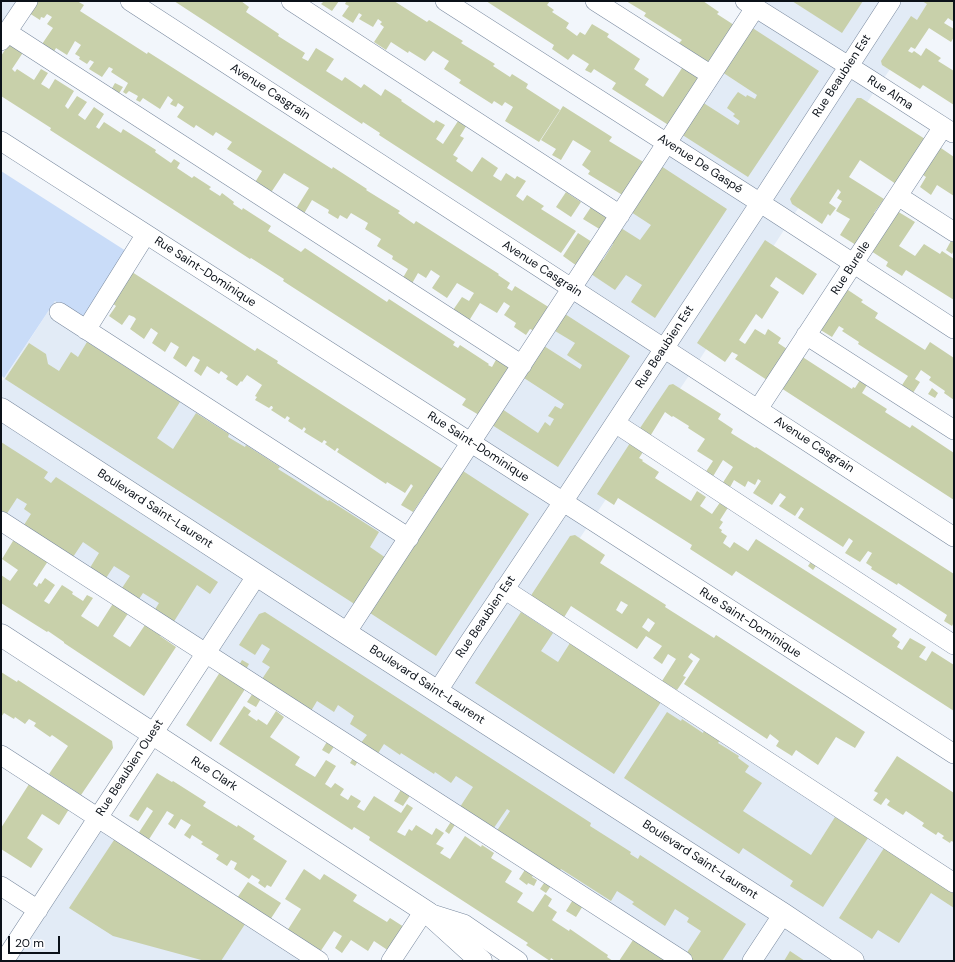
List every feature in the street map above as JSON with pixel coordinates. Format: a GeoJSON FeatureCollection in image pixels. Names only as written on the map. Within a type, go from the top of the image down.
{"type":"FeatureCollection","features":[{"type":"Feature","properties":{"kind":"main road","name":"Boulevard Saint-Laurent"},"geometry":{"type":"LineString","coordinates":[[1,409],[437,692],[783,914],[853,961]]}},
{"type":"Feature","properties":{"kind":"main road","name":"Rue Clark"},"geometry":{"type":"LineString","coordinates":[[1,636],[426,912],[481,961]]}},
{"type":"Feature","properties":{"kind":"street"},"geometry":{"type":"LineString","coordinates":[[28,1],[4,36],[522,365]]}},
{"type":"Feature","properties":{"kind":"street","name":"Avenue Casgrain"},"geometry":{"type":"LineString","coordinates":[[130,1],[954,537]]}},
{"type":"Feature","properties":{"kind":"street"},"geometry":{"type":"LineString","coordinates":[[291,1],[620,215]]}},
{"type":"Feature","properties":{"kind":"street","name":"Avenue De Gaspé"},"geometry":{"type":"LineString","coordinates":[[445,1],[954,329]]}},
{"type":"Feature","properties":{"kind":"street"},"geometry":{"type":"LineString","coordinates":[[595,1],[712,75]]}},
{"type":"Feature","properties":{"kind":"street","name":"Rue Beaubien Est"},"geometry":{"type":"LineString","coordinates":[[437,692],[760,203],[891,1]]}},
{"type":"Feature","properties":{"kind":"street"},"geometry":{"type":"LineString","coordinates":[[346,633],[712,75],[750,4]]}},
{"type":"Feature","properties":{"kind":"street","name":"Rue Alma"},"geometry":{"type":"LineString","coordinates":[[750,4],[949,130]]}},
{"type":"Feature","properties":{"kind":"street","name":"Rue Burelle"},"geometry":{"type":"LineString","coordinates":[[758,409],[898,196],[949,130]]}},
{"type":"Feature","properties":{"kind":"street","name":"Rue Saint-Dominique"},"geometry":{"type":"LineString","coordinates":[[1,141],[954,754]]}},
{"type":"Feature","properties":{"kind":"street"},"geometry":{"type":"LineString","coordinates":[[898,196],[954,232]]}},
{"type":"Feature","properties":{"kind":"street"},"geometry":{"type":"LineString","coordinates":[[86,330],[146,234]]}},
{"type":"Feature","properties":{"kind":"street"},"geometry":{"type":"LineString","coordinates":[[59,312],[409,538]]}},
{"type":"Feature","properties":{"kind":"street"},"geometry":{"type":"LineString","coordinates":[[806,335],[954,430]]}},
{"type":"Feature","properties":{"kind":"street"},"geometry":{"type":"LineString","coordinates":[[615,423],[954,644]]}},
{"type":"Feature","properties":{"kind":"street"},"geometry":{"type":"LineString","coordinates":[[1,521],[683,961]]}},
{"type":"Feature","properties":{"kind":"street","name":"Rue Beaubien Ouest"},"geometry":{"type":"LineString","coordinates":[[4,961],[257,575]]}},
{"type":"Feature","properties":{"kind":"street"},"geometry":{"type":"LineString","coordinates":[[504,589],[954,883]]}},
{"type":"Feature","properties":{"kind":"street"},"geometry":{"type":"LineString","coordinates":[[1,755],[319,961]]}},
{"type":"Feature","properties":{"kind":"street"},"geometry":{"type":"LineString","coordinates":[[1,886],[38,910]]}},
{"type":"Feature","properties":{"kind":"street"},"geometry":{"type":"LineString","coordinates":[[391,961],[426,912]]}},
{"type":"Feature","properties":{"kind":"street","name":"Rue Clark"},"geometry":{"type":"LineString","coordinates":[[426,912],[464,924],[518,961]]}},
{"type":"Feature","properties":{"kind":"street"},"geometry":{"type":"LineString","coordinates":[[752,961],[783,914]]}},
{"type":"Feature","properties":{"kind":"shaded area"},"geometry":{"type":"Polygon","coordinates":[[[1,1],[26,1],[1,40],[1,1]]]}},
{"type":"Feature","properties":{"kind":"shaded area"},"geometry":{"type":"Polygon","coordinates":[[[754,1],[938,1],[872,95],[694,368],[535,605],[954,883],[954,961],[687,961],[1,521],[1,382],[55,301],[409,538],[754,1]]]}},
{"type":"Feature","properties":{"kind":"shaded area"},"geometry":{"type":"Polygon","coordinates":[[[1,171],[126,251],[82,318],[55,301],[4,378],[1,375],[1,171]]]}},
{"type":"Feature","properties":{"kind":"shaded area"},"geometry":{"type":"Polygon","coordinates":[[[98,817],[319,961],[1,961],[98,817]]]}},
{"type":"Feature","properties":{"kind":"building"},"geometry":{"type":"Polygon","coordinates":[[[37,1],[77,1],[84,5],[80,11],[147,54],[148,52],[332,169],[333,167],[400,211],[398,213],[414,224],[416,221],[499,274],[498,275],[510,283],[507,288],[512,291],[515,286],[550,308],[535,331],[530,329],[526,335],[514,327],[516,323],[504,315],[510,306],[504,302],[497,313],[480,303],[467,324],[451,313],[462,297],[469,301],[474,293],[457,283],[447,298],[432,288],[440,276],[431,270],[426,278],[418,273],[410,287],[401,281],[408,269],[392,259],[393,256],[377,246],[381,239],[365,229],[368,223],[351,213],[347,219],[340,215],[338,219],[328,213],[329,210],[312,200],[302,217],[294,212],[309,188],[284,173],[270,194],[254,184],[262,171],[227,149],[232,142],[216,132],[213,136],[196,125],[194,128],[177,117],[184,107],[178,103],[176,107],[170,104],[173,100],[168,96],[160,109],[143,98],[140,102],[136,100],[138,96],[129,91],[126,94],[123,92],[128,83],[111,72],[113,69],[109,67],[102,77],[89,69],[94,62],[90,60],[87,64],[79,59],[80,57],[75,54],[81,45],[75,41],[67,55],[56,48],[52,55],[40,47],[53,28],[47,24],[52,17],[47,14],[44,18],[41,17],[40,20],[29,13],[37,1]]]}},
{"type":"Feature","properties":{"kind":"building"},"geometry":{"type":"Polygon","coordinates":[[[174,1],[241,1],[249,7],[246,12],[279,34],[278,36],[305,53],[302,58],[308,61],[316,48],[334,59],[326,71],[342,81],[345,77],[361,88],[364,84],[381,96],[385,89],[434,123],[436,120],[445,125],[436,139],[443,144],[460,118],[468,123],[460,136],[464,138],[453,155],[458,158],[456,161],[472,172],[482,157],[498,168],[493,176],[501,181],[506,173],[515,179],[517,176],[526,181],[516,196],[523,201],[527,195],[544,206],[541,209],[576,231],[561,253],[379,135],[380,133],[363,122],[362,124],[174,1]]]}},
{"type":"Feature","properties":{"kind":"building"},"geometry":{"type":"Polygon","coordinates":[[[324,1],[339,1],[332,11],[321,4],[324,1]]]}},
{"type":"Feature","properties":{"kind":"building"},"geometry":{"type":"Polygon","coordinates":[[[344,1],[394,1],[427,22],[429,20],[463,41],[461,43],[495,64],[493,66],[510,77],[512,74],[528,84],[526,88],[560,110],[539,142],[505,121],[513,107],[505,102],[502,106],[494,101],[492,104],[459,83],[461,80],[444,69],[449,61],[433,51],[425,61],[409,51],[408,53],[391,42],[386,50],[374,42],[384,27],[380,24],[382,22],[378,19],[373,27],[359,19],[362,15],[359,13],[353,23],[342,16],[349,6],[345,4],[346,2],[344,1]]]}},
{"type":"Feature","properties":{"kind":"building"},"geometry":{"type":"Polygon","coordinates":[[[486,1],[550,1],[547,5],[554,10],[552,12],[569,23],[566,28],[577,36],[580,32],[585,35],[592,24],[609,34],[607,37],[640,59],[634,69],[649,79],[645,85],[663,97],[684,65],[695,72],[699,82],[670,126],[612,89],[616,83],[594,69],[591,73],[585,70],[589,64],[573,54],[568,60],[552,49],[554,45],[486,1]]]}},
{"type":"Feature","properties":{"kind":"building"},"geometry":{"type":"Polygon","coordinates":[[[626,1],[703,1],[719,12],[717,14],[734,25],[709,63],[679,43],[682,40],[644,16],[646,13],[626,1]]]}},
{"type":"Feature","properties":{"kind":"building"},"geometry":{"type":"Polygon","coordinates":[[[792,1],[863,1],[842,33],[792,1]]]}},
{"type":"Feature","properties":{"kind":"building"},"geometry":{"type":"Polygon","coordinates":[[[922,1],[954,1],[954,22],[948,18],[944,23],[954,29],[954,37],[951,42],[929,28],[915,49],[911,47],[908,51],[912,53],[914,51],[921,56],[926,48],[941,58],[938,61],[954,71],[954,105],[923,85],[920,89],[882,65],[881,61],[911,16],[917,20],[927,4],[922,1]]]}},
{"type":"Feature","properties":{"kind":"building"},"geometry":{"type":"Polygon","coordinates":[[[751,27],[819,71],[748,177],[681,134],[702,102],[738,125],[740,121],[733,116],[735,114],[727,108],[732,100],[738,92],[746,97],[747,95],[755,99],[757,95],[722,72],[751,27]]]}},
{"type":"Feature","properties":{"kind":"building"},"geometry":{"type":"Polygon","coordinates":[[[10,42],[24,51],[12,69],[15,72],[17,69],[34,80],[41,69],[48,73],[41,84],[49,89],[55,79],[74,91],[65,106],[68,109],[77,96],[87,102],[78,115],[85,120],[94,107],[104,114],[96,127],[99,129],[104,122],[121,133],[123,129],[156,150],[155,152],[171,163],[174,159],[180,163],[177,168],[192,178],[194,176],[211,187],[209,189],[220,196],[222,193],[234,202],[233,204],[242,210],[243,208],[271,226],[268,231],[301,252],[305,248],[387,302],[389,299],[455,342],[453,345],[458,348],[460,345],[489,364],[488,365],[492,367],[497,358],[510,367],[479,415],[462,405],[466,399],[283,281],[284,279],[251,258],[250,259],[50,130],[51,128],[1,96],[1,56],[10,42]]]}},
{"type":"Feature","properties":{"kind":"building"},"geometry":{"type":"Polygon","coordinates":[[[115,83],[123,87],[118,95],[111,90],[115,83]]]}},
{"type":"Feature","properties":{"kind":"building"},"geometry":{"type":"Polygon","coordinates":[[[857,98],[861,98],[925,139],[896,184],[860,160],[849,177],[884,199],[874,213],[876,215],[856,245],[840,235],[850,219],[836,211],[842,201],[837,198],[841,192],[838,189],[829,203],[836,208],[830,216],[828,214],[822,224],[792,204],[790,199],[857,98]]]}},
{"type":"Feature","properties":{"kind":"building"},"geometry":{"type":"Polygon","coordinates":[[[563,106],[612,137],[609,141],[645,163],[624,196],[588,174],[590,171],[582,165],[591,151],[573,140],[561,160],[552,155],[556,149],[541,140],[563,106]]]}},
{"type":"Feature","properties":{"kind":"building"},"geometry":{"type":"Polygon","coordinates":[[[938,146],[954,157],[954,196],[937,185],[931,195],[920,187],[926,177],[920,173],[938,146]]]}},
{"type":"Feature","properties":{"kind":"building"},"geometry":{"type":"Polygon","coordinates":[[[661,166],[727,209],[655,318],[631,302],[642,285],[626,275],[615,290],[591,274],[601,258],[603,260],[613,244],[611,243],[621,228],[640,240],[651,225],[631,212],[661,166]]]}},
{"type":"Feature","properties":{"kind":"building"},"geometry":{"type":"Polygon","coordinates":[[[566,192],[581,202],[571,217],[556,207],[566,192]]]}},
{"type":"Feature","properties":{"kind":"building"},"geometry":{"type":"Polygon","coordinates":[[[593,204],[610,215],[601,230],[583,219],[593,204]]]}},
{"type":"Feature","properties":{"kind":"building"},"geometry":{"type":"Polygon","coordinates":[[[897,211],[915,222],[899,246],[915,256],[924,244],[940,254],[942,251],[954,259],[954,300],[906,270],[902,276],[886,266],[888,262],[871,251],[897,211]]]}},
{"type":"Feature","properties":{"kind":"building"},"geometry":{"type":"Polygon","coordinates":[[[578,233],[592,242],[577,266],[563,256],[578,233]]]}},
{"type":"Feature","properties":{"kind":"building"},"geometry":{"type":"Polygon","coordinates":[[[952,239],[954,240],[954,250],[952,254],[946,250],[952,239]]]}},
{"type":"Feature","properties":{"kind":"building"},"geometry":{"type":"Polygon","coordinates":[[[765,240],[817,274],[803,295],[776,277],[770,286],[779,292],[762,319],[756,314],[739,340],[745,344],[755,329],[765,335],[768,329],[781,338],[778,343],[787,349],[767,380],[735,359],[738,355],[732,352],[725,362],[697,343],[765,240]]]}},
{"type":"Feature","properties":{"kind":"building"},"geometry":{"type":"Polygon","coordinates":[[[132,272],[255,351],[257,348],[278,361],[277,363],[444,470],[428,496],[425,494],[413,512],[401,505],[413,486],[411,484],[405,493],[387,482],[386,484],[337,452],[339,449],[337,448],[335,451],[325,444],[327,442],[324,440],[322,443],[304,432],[306,429],[304,427],[302,430],[288,421],[290,418],[287,416],[285,419],[271,410],[273,408],[272,406],[269,408],[255,400],[257,397],[255,396],[262,385],[247,375],[237,386],[226,379],[228,376],[221,371],[219,374],[207,366],[201,376],[194,371],[200,360],[193,356],[186,367],[173,358],[179,347],[171,342],[165,352],[152,343],[158,333],[151,328],[144,339],[130,329],[136,319],[134,317],[129,315],[122,325],[109,316],[116,306],[112,303],[132,272]]]}},
{"type":"Feature","properties":{"kind":"building"},"geometry":{"type":"Polygon","coordinates":[[[845,288],[863,300],[861,302],[878,313],[875,318],[925,350],[930,342],[954,358],[954,400],[944,393],[945,391],[929,380],[931,377],[921,370],[915,379],[920,382],[911,396],[900,388],[908,376],[858,344],[859,342],[842,331],[844,329],[839,326],[832,337],[819,329],[845,288]]]}},
{"type":"Feature","properties":{"kind":"building"},"geometry":{"type":"Polygon","coordinates":[[[565,314],[630,356],[558,467],[492,425],[502,409],[538,433],[545,422],[550,426],[554,419],[548,416],[555,406],[561,409],[564,404],[524,378],[544,346],[580,369],[582,365],[567,355],[575,343],[555,331],[565,314]]]}},
{"type":"Feature","properties":{"kind":"building"},"geometry":{"type":"Polygon","coordinates":[[[87,342],[180,402],[157,438],[173,449],[196,413],[229,434],[228,437],[245,447],[246,445],[280,467],[278,469],[379,532],[370,547],[386,558],[356,605],[5,379],[29,343],[46,354],[48,364],[59,371],[71,352],[78,357],[87,342]]]}},
{"type":"Feature","properties":{"kind":"building"},"geometry":{"type":"Polygon","coordinates":[[[801,356],[852,389],[853,387],[855,388],[860,380],[867,385],[862,393],[887,409],[885,412],[910,428],[912,425],[954,453],[954,500],[781,388],[801,356]]]}},
{"type":"Feature","properties":{"kind":"building"},"geometry":{"type":"Polygon","coordinates":[[[673,384],[721,414],[718,419],[733,429],[731,433],[755,448],[756,447],[954,574],[954,622],[952,626],[944,621],[947,615],[898,583],[897,585],[871,569],[872,567],[866,563],[872,553],[868,551],[860,562],[845,553],[853,541],[849,538],[843,547],[798,518],[804,509],[801,507],[795,516],[779,506],[786,497],[780,493],[772,505],[753,493],[761,481],[758,479],[755,485],[748,481],[745,487],[734,480],[729,489],[722,484],[733,467],[723,460],[712,478],[705,473],[713,461],[697,451],[705,439],[688,428],[689,426],[673,416],[672,417],[665,412],[649,438],[638,431],[669,385],[673,384]]]}},
{"type":"Feature","properties":{"kind":"building"},"geometry":{"type":"Polygon","coordinates":[[[932,388],[938,393],[935,398],[928,394],[932,388]]]}},
{"type":"Feature","properties":{"kind":"building"},"geometry":{"type":"Polygon","coordinates":[[[632,440],[645,449],[639,458],[659,472],[655,478],[691,501],[697,491],[706,497],[700,506],[712,514],[721,501],[729,506],[720,520],[723,522],[719,528],[722,530],[721,532],[727,536],[723,543],[730,548],[734,542],[748,551],[756,539],[897,629],[892,636],[900,642],[897,647],[902,650],[910,638],[926,647],[919,657],[926,661],[932,651],[954,665],[954,711],[736,571],[732,576],[690,549],[692,545],[618,498],[614,505],[597,494],[632,440]]]}},
{"type":"Feature","properties":{"kind":"building"},"geometry":{"type":"Polygon","coordinates":[[[1,442],[48,472],[44,478],[51,483],[56,477],[218,582],[210,594],[197,585],[173,623],[154,611],[159,603],[143,593],[139,599],[122,588],[130,576],[114,566],[104,581],[88,571],[99,553],[83,542],[71,560],[22,528],[31,514],[24,509],[27,504],[17,498],[6,515],[1,511],[1,442]]]}},
{"type":"Feature","properties":{"kind":"building"},"geometry":{"type":"Polygon","coordinates":[[[463,471],[529,514],[436,656],[370,613],[463,471]]]}},
{"type":"Feature","properties":{"kind":"building"},"geometry":{"type":"Polygon","coordinates":[[[575,535],[605,555],[600,563],[666,605],[665,607],[714,638],[716,635],[865,732],[855,748],[836,737],[818,765],[796,750],[792,756],[776,746],[779,741],[770,734],[767,739],[684,684],[700,659],[691,653],[688,657],[693,661],[683,676],[686,677],[677,690],[662,681],[676,659],[668,654],[662,664],[653,658],[662,646],[646,636],[637,649],[571,606],[563,619],[530,597],[570,536],[575,535]],[[621,601],[616,610],[622,614],[628,605],[621,601]],[[648,618],[642,627],[649,632],[655,623],[648,618]]]}},
{"type":"Feature","properties":{"kind":"building"},"geometry":{"type":"Polygon","coordinates":[[[16,536],[50,558],[33,584],[37,587],[45,578],[55,585],[44,601],[49,604],[62,585],[83,601],[87,595],[93,598],[81,616],[98,627],[114,602],[129,612],[113,636],[130,647],[147,622],[162,632],[160,636],[176,647],[144,696],[48,631],[47,632],[1,603],[1,575],[10,581],[18,570],[2,559],[16,536]]]}},
{"type":"Feature","properties":{"kind":"building"},"geometry":{"type":"Polygon","coordinates":[[[812,560],[818,563],[813,570],[808,566],[812,560]]]}},
{"type":"Feature","properties":{"kind":"building"},"geometry":{"type":"Polygon","coordinates":[[[265,612],[591,823],[590,826],[631,852],[630,854],[638,859],[640,855],[746,924],[722,961],[690,961],[684,957],[701,931],[687,922],[689,918],[675,909],[665,926],[632,904],[634,902],[617,891],[611,901],[561,869],[557,875],[496,832],[510,811],[507,809],[491,832],[458,810],[473,787],[456,776],[451,783],[435,772],[434,774],[401,753],[400,755],[384,744],[377,755],[360,744],[367,735],[350,724],[354,716],[338,705],[334,712],[317,701],[311,711],[260,682],[270,667],[262,662],[270,649],[262,644],[255,655],[239,645],[259,614],[265,612]]]}},
{"type":"Feature","properties":{"kind":"building"},"geometry":{"type":"Polygon","coordinates":[[[521,612],[553,633],[541,651],[558,662],[570,643],[661,702],[614,774],[475,683],[521,612]]]}},
{"type":"Feature","properties":{"kind":"building"},"geometry":{"type":"Polygon","coordinates":[[[242,660],[249,664],[245,671],[238,667],[242,660]]]}},
{"type":"Feature","properties":{"kind":"building"},"geometry":{"type":"Polygon","coordinates":[[[222,669],[247,686],[211,742],[186,725],[222,669]]]}},
{"type":"Feature","properties":{"kind":"building"},"geometry":{"type":"Polygon","coordinates":[[[1,672],[17,682],[18,680],[112,741],[113,748],[81,795],[49,774],[68,746],[52,735],[50,737],[34,726],[36,723],[29,719],[25,724],[15,717],[14,719],[4,713],[1,717],[1,672]]]}},
{"type":"Feature","properties":{"kind":"building"},"geometry":{"type":"Polygon","coordinates":[[[255,690],[263,695],[256,707],[247,702],[255,690]]]}},
{"type":"Feature","properties":{"kind":"building"},"geometry":{"type":"Polygon","coordinates":[[[244,706],[251,711],[248,715],[267,725],[276,711],[284,717],[270,737],[300,757],[295,765],[315,777],[326,760],[336,766],[325,784],[331,788],[335,783],[344,789],[340,795],[348,800],[351,795],[361,801],[357,807],[364,811],[374,796],[401,813],[407,804],[413,808],[397,832],[405,836],[409,829],[412,831],[416,825],[432,835],[436,828],[444,833],[436,844],[444,848],[440,853],[450,859],[465,836],[481,847],[482,845],[494,853],[491,858],[512,871],[505,882],[523,893],[517,902],[533,912],[545,894],[552,899],[548,906],[557,912],[552,920],[569,931],[570,929],[608,955],[607,957],[613,961],[555,961],[551,958],[550,961],[526,945],[528,943],[369,840],[370,837],[354,827],[352,830],[219,744],[244,706]]]}},
{"type":"Feature","properties":{"kind":"building"},"geometry":{"type":"Polygon","coordinates":[[[667,712],[681,721],[682,719],[703,733],[704,730],[720,740],[718,743],[739,756],[738,758],[749,766],[745,772],[762,783],[743,811],[811,855],[835,817],[868,838],[823,907],[790,886],[793,881],[743,848],[739,854],[624,778],[667,712]]]}},
{"type":"Feature","properties":{"kind":"building"},"geometry":{"type":"Polygon","coordinates":[[[328,740],[335,745],[329,754],[322,750],[328,740]]]}},
{"type":"Feature","properties":{"kind":"building"},"geometry":{"type":"Polygon","coordinates":[[[897,756],[954,793],[954,842],[951,841],[950,843],[942,838],[944,836],[938,832],[936,835],[922,826],[924,823],[906,811],[903,815],[887,805],[890,801],[886,798],[881,805],[873,800],[878,793],[874,791],[897,756]]]}},
{"type":"Feature","properties":{"kind":"building"},"geometry":{"type":"Polygon","coordinates":[[[353,758],[358,761],[355,766],[350,763],[353,758]]]}},
{"type":"Feature","properties":{"kind":"building"},"geometry":{"type":"Polygon","coordinates":[[[157,773],[172,782],[173,781],[206,802],[203,806],[255,836],[253,839],[287,861],[271,887],[267,885],[265,888],[258,883],[260,880],[252,875],[249,879],[234,869],[237,863],[231,860],[227,866],[216,859],[219,855],[201,844],[203,842],[192,835],[190,839],[184,835],[191,825],[181,819],[175,829],[168,824],[174,815],[167,811],[146,844],[136,837],[153,811],[147,807],[138,821],[129,816],[157,773]]]}},
{"type":"Feature","properties":{"kind":"building"},"geometry":{"type":"Polygon","coordinates":[[[31,781],[71,806],[59,825],[42,814],[27,838],[43,849],[31,868],[1,849],[1,828],[31,781]]]}},
{"type":"Feature","properties":{"kind":"building"},"geometry":{"type":"Polygon","coordinates":[[[402,788],[411,794],[403,806],[394,801],[402,788]]]}},
{"type":"Feature","properties":{"kind":"building"},"geometry":{"type":"Polygon","coordinates":[[[452,820],[456,823],[449,834],[445,831],[452,820]]]}},
{"type":"Feature","properties":{"kind":"building"},"geometry":{"type":"Polygon","coordinates":[[[116,837],[247,921],[221,961],[205,961],[113,936],[69,908],[116,837]]]}},
{"type":"Feature","properties":{"kind":"building"},"geometry":{"type":"Polygon","coordinates":[[[884,848],[954,892],[954,908],[931,893],[899,943],[878,930],[872,939],[839,918],[884,848]]]}},
{"type":"Feature","properties":{"kind":"building"},"geometry":{"type":"Polygon","coordinates":[[[528,865],[536,871],[532,877],[537,880],[534,886],[528,883],[527,885],[519,879],[528,865]]]}},
{"type":"Feature","properties":{"kind":"building"},"geometry":{"type":"Polygon","coordinates":[[[304,869],[320,880],[324,874],[357,895],[353,901],[387,922],[390,918],[404,927],[389,951],[374,941],[368,951],[351,940],[342,953],[335,948],[342,936],[334,931],[320,952],[287,931],[301,909],[285,899],[304,869]]]}},
{"type":"Feature","properties":{"kind":"building"},"geometry":{"type":"Polygon","coordinates":[[[546,880],[552,884],[546,893],[540,889],[546,880]]]}},
{"type":"Feature","properties":{"kind":"building"},"geometry":{"type":"Polygon","coordinates":[[[248,882],[281,903],[268,923],[235,901],[248,882]]]}},
{"type":"Feature","properties":{"kind":"building"},"geometry":{"type":"Polygon","coordinates":[[[574,898],[584,904],[576,917],[566,911],[574,898]]]}},
{"type":"Feature","properties":{"kind":"building"},"geometry":{"type":"Polygon","coordinates":[[[635,937],[672,961],[619,961],[635,937]]]}},
{"type":"Feature","properties":{"kind":"building"},"geometry":{"type":"Polygon","coordinates":[[[790,951],[805,961],[784,961],[790,951]]]}}]}
